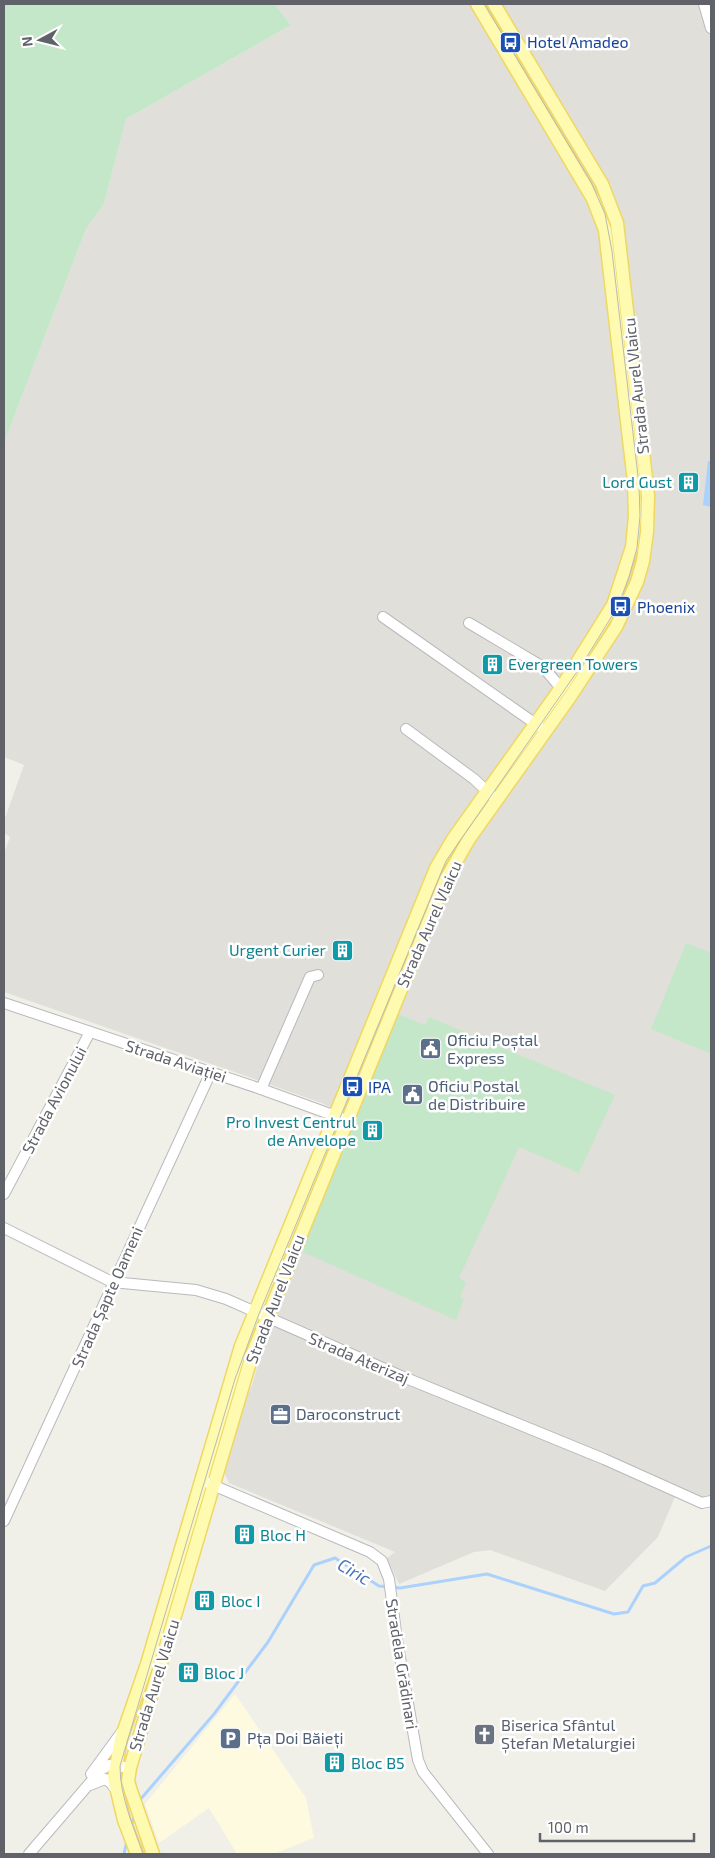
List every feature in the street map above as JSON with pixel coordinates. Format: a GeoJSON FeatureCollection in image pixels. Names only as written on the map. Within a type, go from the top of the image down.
{"type":"FeatureCollection","features":[{"type":"Feature","properties":{"kind":"main road","name":"Strada Aurel Vlaicu"},"geometry":{"type":"LineString","coordinates":[[154,1854],[138,1814],[128,1781],[130,1768],[207,1483],[231,1377],[254,1312],[446,879],[469,839],[518,776],[561,688],[613,605],[628,563],[634,531],[634,482],[605,230],[593,199],[477,4]]}},
{"type":"Feature","properties":{"kind":"main road","name":"Strada Aurel Vlaicu"},"geometry":{"type":"LineString","coordinates":[[136,1850],[124,1820],[116,1790],[115,1766],[126,1725],[207,1483],[266,1317],[436,868],[453,839],[505,767],[590,668],[627,605],[637,582],[646,544],[648,496],[617,223],[602,184],[494,4]]}},
{"type":"Feature","properties":{"kind":"street"},"geometry":{"type":"LineString","coordinates":[[704,4],[711,28]]}},
{"type":"Feature","properties":{"kind":"street"},"geometry":{"type":"LineString","coordinates":[[383,617],[541,727]]}},
{"type":"Feature","properties":{"kind":"street"},"geometry":{"type":"LineString","coordinates":[[468,623],[543,667],[561,688]]}},
{"type":"Feature","properties":{"kind":"street"},"geometry":{"type":"LineString","coordinates":[[406,729],[498,800]]}},
{"type":"Feature","properties":{"kind":"street"},"geometry":{"type":"LineString","coordinates":[[505,767],[518,776]]}},
{"type":"Feature","properties":{"kind":"street"},"geometry":{"type":"LineString","coordinates":[[262,1089],[310,977],[318,975]]}},
{"type":"Feature","properties":{"kind":"street","name":"Strada Aviației"},"geometry":{"type":"LineString","coordinates":[[4,1003],[262,1089],[341,1118]]}},
{"type":"Feature","properties":{"kind":"street","name":"Strada Avionului"},"geometry":{"type":"LineString","coordinates":[[4,1194],[90,1032]]}},
{"type":"Feature","properties":{"kind":"street","name":"Strada Șapte Oameni"},"geometry":{"type":"LineString","coordinates":[[4,1521],[112,1282],[211,1072]]}},
{"type":"Feature","properties":{"kind":"street","name":"Strada Aterizaj"},"geometry":{"type":"LineString","coordinates":[[4,1228],[112,1282],[196,1290],[254,1312],[401,1376],[604,1459],[702,1503],[711,1501]]}},
{"type":"Feature","properties":{"kind":"street","name":"Stradela Grădinari"},"geometry":{"type":"LineString","coordinates":[[207,1483],[370,1552],[382,1561],[389,1579],[397,1640],[418,1760],[424,1772],[488,1854]]}},
{"type":"Feature","properties":{"kind":"street","name":"Strada Aurel Vlaicu"},"geometry":{"type":"LineString","coordinates":[[86,1786],[92,1771],[126,1725]]}},
{"type":"Feature","properties":{"kind":"street","name":"Strada Aurel Vlaicu"},"geometry":{"type":"LineString","coordinates":[[29,1854],[101,1770],[109,1765],[130,1768]]}},
{"type":"Feature","properties":{"kind":"street"},"geometry":{"type":"LineString","coordinates":[[86,1786],[105,1779],[116,1790]]}},
{"type":"Feature","properties":{"kind":"shaded area"},"geometry":{"type":"Polygon","coordinates":[[[275,4],[711,4],[711,1502],[677,1492],[658,1537],[605,1591],[490,1550],[474,1552],[399,1584],[387,1558],[395,1552],[229,1483],[218,1459],[252,1385],[268,1328],[352,1118],[324,1104],[4,992],[4,853],[10,837],[4,833],[4,821],[24,765],[4,757],[4,443],[86,229],[104,204],[126,119],[291,25],[275,4]]]}},
{"type":"Feature","properties":{"kind":"shaded area"},"geometry":{"type":"Polygon","coordinates":[[[235,1694],[306,1798],[314,1838],[273,1854],[237,1854],[209,1808],[159,1843],[145,1804],[235,1694]]]}},
{"type":"Feature","properties":{"kind":"green space"},"geometry":{"type":"Polygon","coordinates":[[[4,4],[275,4],[291,25],[126,119],[104,204],[86,229],[4,443],[4,4]]]}},
{"type":"Feature","properties":{"kind":"green space"},"geometry":{"type":"Polygon","coordinates":[[[686,943],[711,953],[711,1054],[651,1029],[686,943]]]}},
{"type":"Feature","properties":{"kind":"green space"},"geometry":{"type":"Polygon","coordinates":[[[398,1014],[425,1025],[429,1017],[615,1095],[579,1173],[519,1147],[459,1278],[466,1282],[460,1297],[464,1299],[456,1320],[298,1250],[398,1014]]]}},
{"type":"Feature","properties":{"kind":"water"},"geometry":{"type":"Polygon","coordinates":[[[708,461],[711,461],[711,507],[703,505],[708,461]]]}},
{"type":"Feature","properties":{"kind":"waterway","name":"Ciric"},"geometry":{"type":"LineString","coordinates":[[139,1801],[214,1714],[268,1642],[314,1565],[335,1558],[379,1586],[400,1588],[487,1574],[614,1614],[628,1612],[643,1586],[655,1583],[686,1557],[711,1546]]}},
{"type":"Feature","properties":{"kind":"waterway","name":"Ciric"},"geometry":{"type":"LineString","coordinates":[[131,1827],[135,1814]]}},
{"type":"Feature","properties":{"kind":"waterway","name":"Ciric"},"geometry":{"type":"LineString","coordinates":[[124,1854],[127,1840]]}},
{"type":"Feature","properties":{"kind":"tram line"},"geometry":{"type":"LineString","coordinates":[[143,1854],[131,1822],[122,1789],[120,1766],[235,1379],[259,1314],[446,861],[583,663],[618,606],[637,548],[640,516],[639,485],[612,251],[605,214],[591,182],[484,4]]}},
{"type":"Feature","properties":{"kind":"place","name":"Hotel Amadeo"},"geometry":{"type":"Point","coordinates":[511,42]}},
{"type":"Feature","properties":{"kind":"place","name":"Lord Gust"},"geometry":{"type":"Point","coordinates":[688,482]}},
{"type":"Feature","properties":{"kind":"place","name":"Phoenix"},"geometry":{"type":"Point","coordinates":[621,607]}},
{"type":"Feature","properties":{"kind":"place","name":"Evergreen Towers"},"geometry":{"type":"Point","coordinates":[492,664]}},
{"type":"Feature","properties":{"kind":"place","name":"Urgent Curier"},"geometry":{"type":"Point","coordinates":[342,950]}},
{"type":"Feature","properties":{"kind":"place","name":"Oficiu Poștal Express"},"geometry":{"type":"Point","coordinates":[431,1049]}},
{"type":"Feature","properties":{"kind":"place","name":"IPA"},"geometry":{"type":"Point","coordinates":[352,1087]}},
{"type":"Feature","properties":{"kind":"place","name":"Oficiu Postal de Distribuire"},"geometry":{"type":"Point","coordinates":[412,1095]}},
{"type":"Feature","properties":{"kind":"place","name":"Pro Invest Centrul de Anvelope"},"geometry":{"type":"Point","coordinates":[372,1131]}},
{"type":"Feature","properties":{"kind":"place","name":"Daroconstruct"},"geometry":{"type":"Point","coordinates":[280,1414]}},
{"type":"Feature","properties":{"kind":"place","name":"Bloc H"},"geometry":{"type":"Point","coordinates":[244,1535]}},
{"type":"Feature","properties":{"kind":"place","name":"Bloc I"},"geometry":{"type":"Point","coordinates":[205,1601]}},
{"type":"Feature","properties":{"kind":"place","name":"Bloc J"},"geometry":{"type":"Point","coordinates":[188,1673]}},
{"type":"Feature","properties":{"kind":"place","name":"Biserica Sfântul Ștefan Metalurgiei"},"geometry":{"type":"Point","coordinates":[485,1734]}},
{"type":"Feature","properties":{"kind":"place","name":"Pța Doi Băieți"},"geometry":{"type":"Point","coordinates":[231,1738]}},
{"type":"Feature","properties":{"kind":"place","name":"Bloc B5"},"geometry":{"type":"Point","coordinates":[335,1763]}}]}
